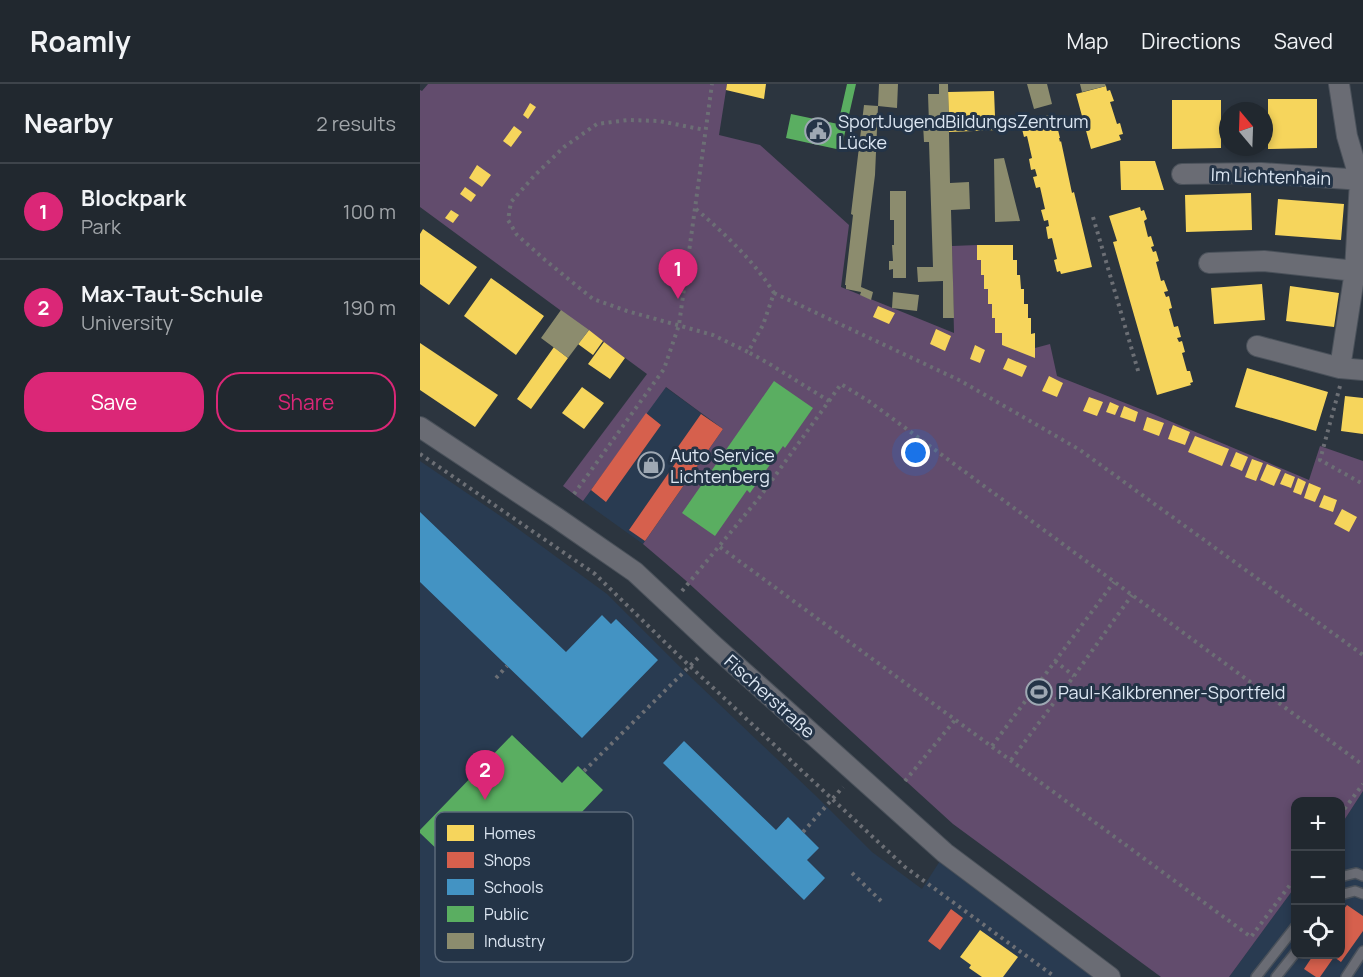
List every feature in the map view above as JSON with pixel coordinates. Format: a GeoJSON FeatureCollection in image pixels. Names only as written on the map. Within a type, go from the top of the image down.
{"type":"FeatureCollection","features":[{"type":"Feature","properties":{"kind":"street","name":"Im Lichtenhain"},"geometry":{"type":"LineString","coordinates":[[1339,84],[1347,136],[1361,180],[1359,271],[1349,369]]}},
{"type":"Feature","properties":{"kind":"street","name":"Im Lichtenhain"},"geometry":{"type":"LineString","coordinates":[[1182,174],[1261,173],[1361,180]]}},
{"type":"Feature","properties":{"kind":"street"},"geometry":{"type":"LineString","coordinates":[[1209,263],[1264,261],[1359,271]]}},
{"type":"Feature","properties":{"kind":"street"},"geometry":{"type":"LineString","coordinates":[[1257,346],[1349,369]]}},
{"type":"Feature","properties":{"kind":"street","name":"Fischerstraße"},"geometry":{"type":"LineString","coordinates":[[420,427],[635,573],[945,853],[1110,977]]}},
{"type":"Feature","properties":{"kind":"lane"},"geometry":{"type":"LineString","coordinates":[[1345,877],[1356,873],[1363,876]]}},
{"type":"Feature","properties":{"kind":"lane"},"geometry":{"type":"LineString","coordinates":[[1345,894],[1355,891],[1363,894]]}},
{"type":"Feature","properties":{"kind":"lane"},"geometry":{"type":"LineString","coordinates":[[1256,977],[1291,933]]}},
{"type":"Feature","properties":{"kind":"lane"},"geometry":{"type":"LineString","coordinates":[[1346,977],[1363,951]]}},
{"type":"Feature","properties":{"kind":"lane"},"geometry":{"type":"LineString","coordinates":[[1276,977],[1291,958]]}},
{"type":"Feature","properties":{"kind":"path"},"geometry":{"type":"LineString","coordinates":[[574,494],[664,369],[679,325],[712,84]]}},
{"type":"Feature","properties":{"kind":"path"},"geometry":{"type":"LineString","coordinates":[[705,130],[659,121],[628,120],[597,124],[564,147],[535,176],[511,202],[508,220],[517,235],[593,299],[713,335],[768,363],[829,402]]}},
{"type":"Feature","properties":{"kind":"path"},"geometry":{"type":"LineString","coordinates":[[696,209],[718,228],[762,274],[774,293],[961,381],[1080,450],[1363,656]]}},
{"type":"Feature","properties":{"kind":"path"},"geometry":{"type":"LineString","coordinates":[[1093,217],[1139,374]]}},
{"type":"Feature","properties":{"kind":"path"},"geometry":{"type":"LineString","coordinates":[[748,352],[763,325],[774,293]]}},
{"type":"Feature","properties":{"kind":"path"},"geometry":{"type":"LineString","coordinates":[[1349,369],[1320,460],[1363,484]]}},
{"type":"Feature","properties":{"kind":"path"},"geometry":{"type":"LineString","coordinates":[[689,584],[759,498],[841,384],[870,402],[1363,765]]}},
{"type":"Feature","properties":{"kind":"path"},"geometry":{"type":"LineString","coordinates":[[420,454],[595,574],[905,867],[1055,977]]}},
{"type":"Feature","properties":{"kind":"path"},"geometry":{"type":"LineString","coordinates":[[720,547],[1251,937],[1291,884]]}},
{"type":"Feature","properties":{"kind":"path"},"geometry":{"type":"LineString","coordinates":[[992,746],[1114,582]]}},
{"type":"Feature","properties":{"kind":"path"},"geometry":{"type":"LineString","coordinates":[[1011,760],[1132,595]]}},
{"type":"Feature","properties":{"kind":"path"},"geometry":{"type":"LineString","coordinates":[[584,771],[712,644]]}},
{"type":"Feature","properties":{"kind":"path"},"geometry":{"type":"LineString","coordinates":[[1055,661],[1074,676]]}},
{"type":"Feature","properties":{"kind":"path"},"geometry":{"type":"LineString","coordinates":[[496,678],[507,666]]}},
{"type":"Feature","properties":{"kind":"path"},"geometry":{"type":"LineString","coordinates":[[905,781],[955,720]]}},
{"type":"Feature","properties":{"kind":"path"},"geometry":{"type":"LineString","coordinates":[[803,832],[855,773]]}},
{"type":"Feature","properties":{"kind":"path"},"geometry":{"type":"LineString","coordinates":[[1345,809],[1363,784]]}},
{"type":"Feature","properties":{"kind":"path"},"geometry":{"type":"LineString","coordinates":[[852,873],[880,901]]}},
{"type":"Feature","properties":{"kind":"shaded area"},"geometry":{"type":"Polygon","coordinates":[[[428,84],[727,84],[719,135],[760,145],[849,225],[841,287],[954,333],[952,246],[977,245],[977,260],[981,260],[984,289],[988,289],[988,304],[992,304],[992,318],[995,318],[995,333],[1002,333],[1035,348],[1050,344],[1057,376],[1309,480],[1320,446],[1363,461],[1363,791],[1345,819],[1345,797],[1291,797],[1291,892],[1229,977],[1161,977],[953,824],[643,544],[723,429],[666,387],[583,501],[563,486],[647,374],[420,207],[420,90],[422,91],[428,84]]]}},
{"type":"Feature","properties":{"kind":"shaded area"},"geometry":{"type":"Polygon","coordinates":[[[665,387],[723,429],[643,544],[583,501],[665,387]]]}},
{"type":"Feature","properties":{"kind":"shaded area"},"geometry":{"type":"Polygon","coordinates":[[[420,461],[607,594],[872,852],[922,889],[945,853],[1110,977],[420,977],[420,461]]]}},
{"type":"Feature","properties":{"kind":"shaded area"},"geometry":{"type":"Polygon","coordinates":[[[1363,791],[1363,977],[1229,977],[1291,892],[1291,959],[1345,959],[1345,819],[1363,791]]]}},
{"type":"Feature","properties":{"kind":"building: Homes"},"geometry":{"type":"Polygon","coordinates":[[[727,84],[766,84],[764,99],[726,90],[727,84]]]}},
{"type":"Feature","properties":{"kind":"building: Homes"},"geometry":{"type":"Polygon","coordinates":[[[1106,86],[1114,101],[1110,102],[1123,134],[1119,135],[1121,140],[1091,149],[1076,94],[1106,86]]]}},
{"type":"Feature","properties":{"kind":"building: Homes"},"geometry":{"type":"Polygon","coordinates":[[[994,91],[998,130],[949,132],[948,92],[994,91]]]}},
{"type":"Feature","properties":{"kind":"building: Homes"},"geometry":{"type":"Polygon","coordinates":[[[1268,99],[1317,99],[1317,148],[1273,149],[1273,102],[1268,102],[1268,99]]]}},
{"type":"Feature","properties":{"kind":"building: Homes"},"geometry":{"type":"Polygon","coordinates":[[[1172,100],[1221,100],[1219,102],[1219,148],[1172,149],[1172,100]]]}},
{"type":"Feature","properties":{"kind":"building: Homes"},"geometry":{"type":"Polygon","coordinates":[[[530,103],[536,107],[528,119],[523,115],[530,103]]]}},
{"type":"Feature","properties":{"kind":"building: Homes"},"geometry":{"type":"Polygon","coordinates":[[[1054,114],[1092,267],[1061,274],[1060,271],[1057,272],[1054,260],[1057,259],[1052,238],[1048,239],[1046,227],[1049,226],[1048,220],[1044,221],[1041,210],[1045,209],[1040,187],[1036,188],[1033,177],[1037,176],[1035,169],[1031,170],[1029,159],[1032,158],[1027,136],[1024,137],[1021,125],[1024,125],[1024,121],[1054,114]]]}},
{"type":"Feature","properties":{"kind":"building: Homes"},"geometry":{"type":"Polygon","coordinates":[[[514,126],[522,132],[511,147],[503,141],[514,126]]]}},
{"type":"Feature","properties":{"kind":"building: Homes"},"geometry":{"type":"Polygon","coordinates":[[[1120,161],[1155,161],[1164,190],[1121,190],[1120,161]]]}},
{"type":"Feature","properties":{"kind":"building: Homes"},"geometry":{"type":"Polygon","coordinates":[[[477,165],[491,175],[482,187],[469,178],[477,165]]]}},
{"type":"Feature","properties":{"kind":"building: Homes"},"geometry":{"type":"Polygon","coordinates":[[[465,187],[476,195],[471,202],[460,194],[465,187]]]}},
{"type":"Feature","properties":{"kind":"building: Homes"},"geometry":{"type":"Polygon","coordinates":[[[1251,193],[1252,230],[1186,232],[1185,195],[1251,193]]]}},
{"type":"Feature","properties":{"kind":"building: Homes"},"geometry":{"type":"Polygon","coordinates":[[[1278,199],[1344,204],[1341,240],[1275,235],[1278,199]]]}},
{"type":"Feature","properties":{"kind":"building: Homes"},"geometry":{"type":"Polygon","coordinates":[[[1140,207],[1141,211],[1144,210],[1147,219],[1144,221],[1148,237],[1151,236],[1153,252],[1156,251],[1159,261],[1156,262],[1161,281],[1164,280],[1168,291],[1164,292],[1166,297],[1169,296],[1172,308],[1169,309],[1174,327],[1178,326],[1181,337],[1177,338],[1179,342],[1182,341],[1185,352],[1182,353],[1193,382],[1190,383],[1191,385],[1157,395],[1113,242],[1117,241],[1109,216],[1140,207]]]}},
{"type":"Feature","properties":{"kind":"building: Homes"},"geometry":{"type":"Polygon","coordinates":[[[451,210],[459,215],[453,223],[445,218],[451,210]]]}},
{"type":"Feature","properties":{"kind":"building: Homes"},"geometry":{"type":"Polygon","coordinates":[[[423,229],[477,267],[449,305],[420,284],[420,234],[423,229]]]}},
{"type":"Feature","properties":{"kind":"building: Homes"},"geometry":{"type":"Polygon","coordinates":[[[977,245],[1013,245],[1013,260],[1017,260],[1017,275],[1020,275],[1021,289],[1024,289],[1024,304],[1028,304],[1028,318],[1031,318],[1031,334],[1035,333],[1035,358],[1002,345],[1002,333],[995,333],[992,304],[988,304],[988,289],[984,289],[981,260],[977,260],[977,245]]]}},
{"type":"Feature","properties":{"kind":"building: Homes"},"geometry":{"type":"Polygon","coordinates":[[[491,278],[544,316],[516,355],[464,316],[491,278]]]}},
{"type":"Feature","properties":{"kind":"building: Homes"},"geometry":{"type":"Polygon","coordinates":[[[1262,284],[1265,320],[1214,324],[1211,288],[1262,284]]]}},
{"type":"Feature","properties":{"kind":"building: Homes"},"geometry":{"type":"Polygon","coordinates":[[[1290,286],[1339,293],[1334,327],[1286,321],[1290,286]]]}},
{"type":"Feature","properties":{"kind":"building: Homes"},"geometry":{"type":"Polygon","coordinates":[[[878,306],[895,313],[889,324],[873,317],[878,306]]]}},
{"type":"Feature","properties":{"kind":"building: Homes"},"geometry":{"type":"Polygon","coordinates":[[[936,329],[951,336],[945,351],[930,344],[936,329]]]}},
{"type":"Feature","properties":{"kind":"building: Homes"},"geometry":{"type":"Polygon","coordinates":[[[589,330],[603,341],[593,355],[578,344],[589,330]]]}},
{"type":"Feature","properties":{"kind":"building: Homes"},"geometry":{"type":"Polygon","coordinates":[[[604,342],[625,358],[610,379],[588,364],[604,342]]]}},
{"type":"Feature","properties":{"kind":"building: Homes"},"geometry":{"type":"Polygon","coordinates":[[[420,343],[498,395],[475,427],[420,390],[420,343]]]}},
{"type":"Feature","properties":{"kind":"building: Homes"},"geometry":{"type":"Polygon","coordinates":[[[975,345],[985,350],[980,363],[970,359],[975,345]]]}},
{"type":"Feature","properties":{"kind":"building: Homes"},"geometry":{"type":"Polygon","coordinates":[[[554,347],[568,358],[531,409],[517,399],[554,347]]]}},
{"type":"Feature","properties":{"kind":"building: Homes"},"geometry":{"type":"Polygon","coordinates":[[[1008,358],[1027,366],[1022,377],[1003,369],[1008,358]]]}},
{"type":"Feature","properties":{"kind":"building: Homes"},"geometry":{"type":"Polygon","coordinates":[[[1247,368],[1328,392],[1316,431],[1235,407],[1247,368]]]}},
{"type":"Feature","properties":{"kind":"building: Homes"},"geometry":{"type":"Polygon","coordinates":[[[1049,376],[1063,383],[1057,397],[1042,391],[1049,376]]]}},
{"type":"Feature","properties":{"kind":"building: Homes"},"geometry":{"type":"Polygon","coordinates":[[[582,387],[604,403],[584,429],[562,413],[582,387]]]}},
{"type":"Feature","properties":{"kind":"building: Homes"},"geometry":{"type":"Polygon","coordinates":[[[1345,396],[1363,398],[1363,434],[1341,431],[1345,396]]]}},
{"type":"Feature","properties":{"kind":"building: Homes"},"geometry":{"type":"Polygon","coordinates":[[[1089,397],[1103,402],[1097,416],[1083,411],[1089,397]]]}},
{"type":"Feature","properties":{"kind":"building: Homes"},"geometry":{"type":"Polygon","coordinates":[[[1110,402],[1119,406],[1115,415],[1106,412],[1110,402]]]}},
{"type":"Feature","properties":{"kind":"building: Homes"},"geometry":{"type":"Polygon","coordinates":[[[1124,406],[1138,412],[1135,422],[1120,417],[1124,406]]]}},
{"type":"Feature","properties":{"kind":"building: Homes"},"geometry":{"type":"Polygon","coordinates":[[[1147,417],[1164,423],[1159,436],[1143,430],[1147,417]]]}},
{"type":"Feature","properties":{"kind":"building: Homes"},"geometry":{"type":"Polygon","coordinates":[[[1173,425],[1190,432],[1185,445],[1168,439],[1173,425]]]}},
{"type":"Feature","properties":{"kind":"building: Homes"},"geometry":{"type":"Polygon","coordinates":[[[1195,436],[1229,449],[1222,466],[1188,452],[1195,436]]]}},
{"type":"Feature","properties":{"kind":"building: Homes"},"geometry":{"type":"Polygon","coordinates":[[[1236,452],[1248,457],[1242,471],[1230,466],[1236,452]]]}},
{"type":"Feature","properties":{"kind":"building: Homes"},"geometry":{"type":"Polygon","coordinates":[[[1252,459],[1263,463],[1256,481],[1245,477],[1252,459]]]}},
{"type":"Feature","properties":{"kind":"building: Homes"},"geometry":{"type":"Polygon","coordinates":[[[1267,464],[1281,470],[1274,486],[1260,480],[1267,464]]]}},
{"type":"Feature","properties":{"kind":"building: Homes"},"geometry":{"type":"Polygon","coordinates":[[[1285,473],[1295,477],[1291,488],[1280,484],[1285,473]]]}},
{"type":"Feature","properties":{"kind":"building: Homes"},"geometry":{"type":"Polygon","coordinates":[[[1298,478],[1306,482],[1301,495],[1293,492],[1298,478]]]}},
{"type":"Feature","properties":{"kind":"building: Homes"},"geometry":{"type":"Polygon","coordinates":[[[1309,483],[1321,488],[1315,502],[1304,498],[1309,483]]]}},
{"type":"Feature","properties":{"kind":"building: Homes"},"geometry":{"type":"Polygon","coordinates":[[[1324,495],[1337,500],[1333,512],[1319,507],[1324,495]]]}},
{"type":"Feature","properties":{"kind":"building: Homes"},"geometry":{"type":"Polygon","coordinates":[[[1342,509],[1357,517],[1349,532],[1334,524],[1342,509]]]}},
{"type":"Feature","properties":{"kind":"building: Homes"},"geometry":{"type":"Polygon","coordinates":[[[980,930],[1018,957],[1003,977],[982,977],[969,968],[971,965],[960,957],[980,930]]]}},
{"type":"Feature","properties":{"kind":"building: Shops"},"geometry":{"type":"Polygon","coordinates":[[[646,413],[661,425],[606,502],[591,490],[646,413]]]}},
{"type":"Feature","properties":{"kind":"building: Shops"},"geometry":{"type":"Polygon","coordinates":[[[701,414],[723,429],[645,541],[629,530],[679,458],[673,454],[701,414]]]}},
{"type":"Feature","properties":{"kind":"building: Shops"},"geometry":{"type":"Polygon","coordinates":[[[1347,905],[1363,916],[1363,931],[1345,956],[1345,908],[1347,905]]]}},
{"type":"Feature","properties":{"kind":"building: Shops"},"geometry":{"type":"Polygon","coordinates":[[[951,909],[963,918],[940,950],[928,941],[951,909]]]}},
{"type":"Feature","properties":{"kind":"building: Shops"},"geometry":{"type":"Polygon","coordinates":[[[1311,959],[1333,959],[1320,977],[1304,969],[1311,959]]]}},
{"type":"Feature","properties":{"kind":"building: Schools"},"geometry":{"type":"Polygon","coordinates":[[[420,512],[566,652],[602,615],[611,624],[616,619],[658,660],[582,738],[420,582],[420,512]]]}},
{"type":"Feature","properties":{"kind":"building: Schools"},"geometry":{"type":"Polygon","coordinates":[[[684,741],[776,830],[788,817],[819,848],[807,860],[825,878],[804,900],[663,763],[684,741]]]}},
{"type":"Feature","properties":{"kind":"building: Public"},"geometry":{"type":"Polygon","coordinates":[[[847,84],[856,84],[841,150],[786,138],[791,114],[838,124],[847,84]]]}},
{"type":"Feature","properties":{"kind":"building: Public"},"geometry":{"type":"Polygon","coordinates":[[[774,381],[813,408],[750,493],[747,490],[715,536],[682,513],[774,381]]]}},
{"type":"Feature","properties":{"kind":"building: Public"},"geometry":{"type":"Polygon","coordinates":[[[512,735],[562,783],[578,766],[603,790],[582,812],[437,812],[512,735]]]}},
{"type":"Feature","properties":{"kind":"building: Public"},"geometry":{"type":"Polygon","coordinates":[[[435,815],[435,847],[420,833],[420,830],[435,815]]]}},
{"type":"Feature","properties":{"kind":"building: Industry"},"geometry":{"type":"Polygon","coordinates":[[[879,84],[898,84],[897,108],[878,106],[879,84]]]}},
{"type":"Feature","properties":{"kind":"building: Industry"},"geometry":{"type":"Polygon","coordinates":[[[939,84],[948,84],[950,183],[969,182],[970,209],[951,210],[954,318],[943,318],[943,281],[918,282],[917,267],[933,267],[929,142],[924,142],[923,124],[929,124],[928,94],[939,94],[939,84]]]}},
{"type":"Feature","properties":{"kind":"building: Industry"},"geometry":{"type":"Polygon","coordinates":[[[1027,84],[1047,84],[1052,104],[1034,109],[1027,84]]]}},
{"type":"Feature","properties":{"kind":"building: Industry"},"geometry":{"type":"Polygon","coordinates":[[[1080,84],[1105,84],[1106,86],[1082,92],[1080,84]]]}},
{"type":"Feature","properties":{"kind":"building: Industry"},"geometry":{"type":"Polygon","coordinates":[[[864,105],[878,106],[875,175],[861,287],[873,292],[871,300],[860,295],[861,292],[846,289],[845,285],[864,105]]]}},
{"type":"Feature","properties":{"kind":"building: Industry"},"geometry":{"type":"Polygon","coordinates":[[[1004,158],[1020,221],[995,222],[994,159],[1004,158]]]}},
{"type":"Feature","properties":{"kind":"building: Industry"},"geometry":{"type":"Polygon","coordinates":[[[890,191],[906,191],[906,278],[893,278],[893,269],[889,270],[889,261],[893,261],[892,245],[894,245],[894,220],[890,220],[890,191]]]}},
{"type":"Feature","properties":{"kind":"building: Industry"},"geometry":{"type":"Polygon","coordinates":[[[893,292],[919,295],[917,311],[892,308],[893,292]]]}},
{"type":"Feature","properties":{"kind":"building: Industry"},"geometry":{"type":"Polygon","coordinates":[[[561,310],[589,330],[568,358],[541,338],[561,310]]]}},
{"type":"Feature","properties":{"kind":"place","name":"SportJugendBildungsZentrum Lücke"},"geometry":{"type":"Point","coordinates":[818,131]}},
{"type":"Feature","properties":{"kind":"place","name":"Blockpark"},"geometry":{"type":"Point","coordinates":[678,299]}},
{"type":"Feature","properties":{"kind":"place","name":"Auto Service Lichtenberg"},"geometry":{"type":"Point","coordinates":[651,465]}},
{"type":"Feature","properties":{"kind":"place","name":"Paul-Kalkbrenner-Sportfeld"},"geometry":{"type":"Point","coordinates":[1039,692]}},
{"type":"Feature","properties":{"kind":"place","name":"Max-Taut-Schule"},"geometry":{"type":"Point","coordinates":[485,800]}}]}
